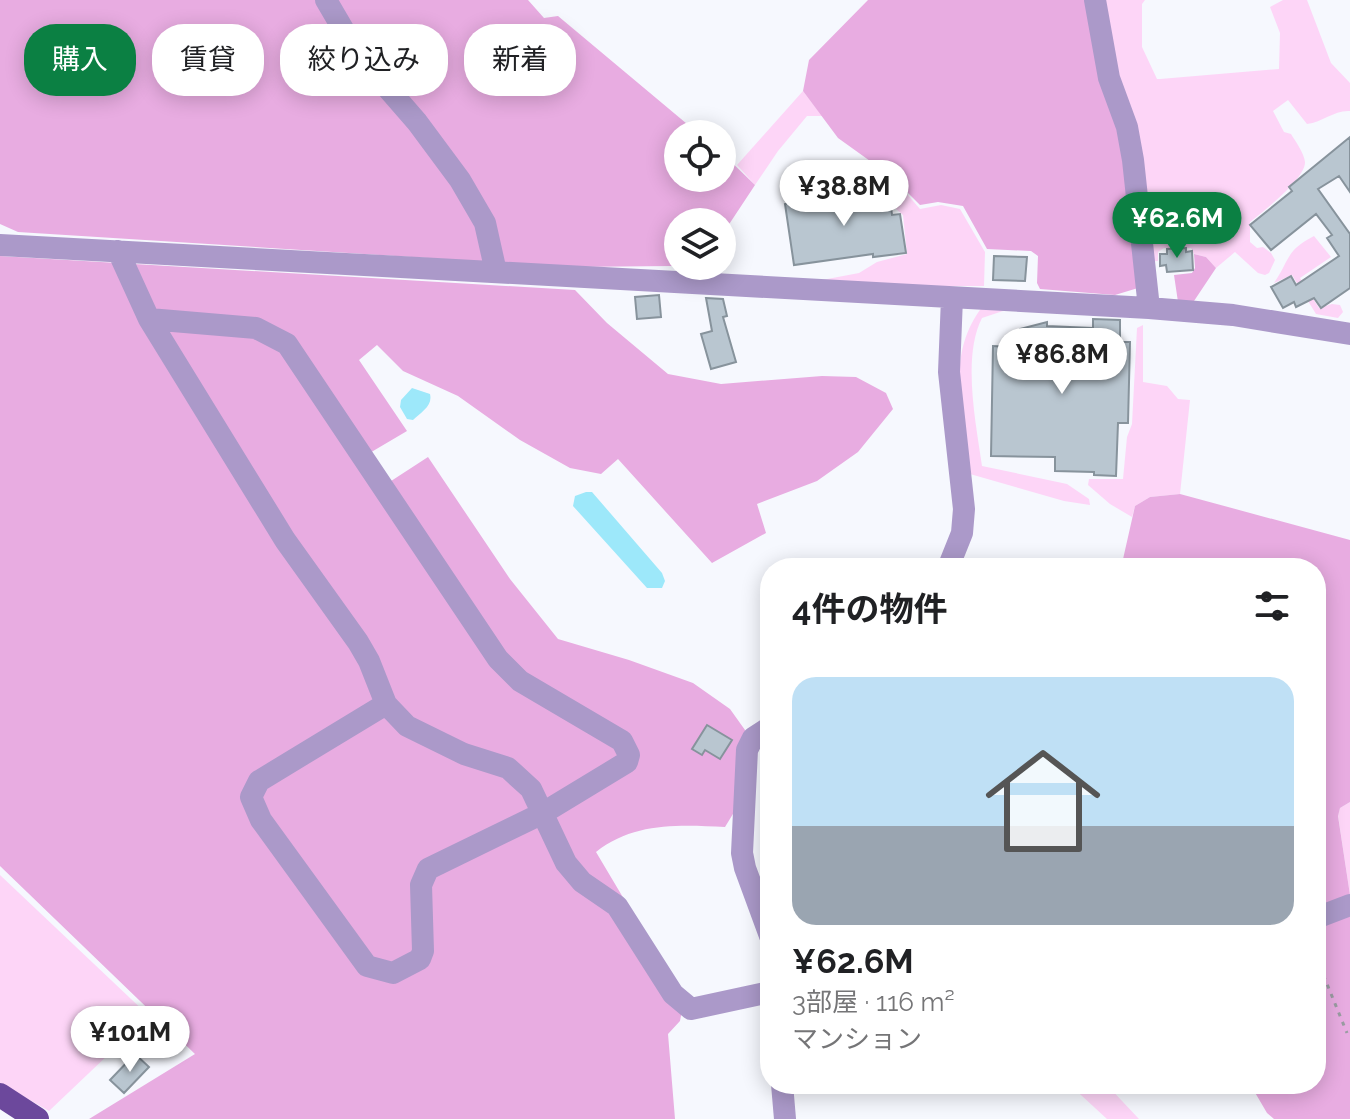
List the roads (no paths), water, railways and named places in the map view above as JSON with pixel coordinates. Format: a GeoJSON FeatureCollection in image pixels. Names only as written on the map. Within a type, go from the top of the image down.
{"type":"FeatureCollection","features":[{"type":"Feature","properties":{"kind":"main road"},"geometry":{"type":"LineString","coordinates":[[0,1095],[37,1119]]}},
{"type":"Feature","properties":{"kind":"street"},"geometry":{"type":"LineString","coordinates":[[326,0],[357,53],[417,122],[460,180],[485,223],[496,272]]}},
{"type":"Feature","properties":{"kind":"street"},"geometry":{"type":"LineString","coordinates":[[1095,0],[1109,78],[1127,127],[1133,160],[1149,308]]}},
{"type":"Feature","properties":{"kind":"street"},"geometry":{"type":"LineString","coordinates":[[0,245],[1149,308],[1233,315],[1350,334]]}},
{"type":"Feature","properties":{"kind":"street"},"geometry":{"type":"LineString","coordinates":[[118,251],[149,319],[285,540],[369,661],[386,704],[407,726],[464,754],[508,768],[531,789],[566,863],[582,882],[617,906],[673,994],[684,1004],[691,1009],[760,994]]}},
{"type":"Feature","properties":{"kind":"street"},"geometry":{"type":"LineString","coordinates":[[952,298],[949,372],[964,509],[962,533],[952,558]]}},
{"type":"Feature","properties":{"kind":"street"},"geometry":{"type":"LineString","coordinates":[[149,319],[256,328],[287,344],[498,659],[520,681],[622,741],[629,755],[627,762],[543,813],[428,869],[421,885],[423,951],[420,959],[393,973],[367,966],[261,820],[251,797],[259,781],[386,704]]}},
{"type":"Feature","properties":{"kind":"street"},"geometry":{"type":"LineString","coordinates":[[760,733],[753,738],[747,750],[742,853],[760,909]]}},
{"type":"Feature","properties":{"kind":"street"},"geometry":{"type":"LineString","coordinates":[[1326,914],[1350,905]]}},
{"type":"Feature","properties":{"kind":"street"},"geometry":{"type":"LineString","coordinates":[[783,1094],[785,1119]]}},
{"type":"Feature","properties":{"kind":"water"},"geometry":{"type":"Polygon","coordinates":[[[412,388],[430,394],[430,402],[413,420],[407,419],[400,407],[401,400],[412,388]]]}},
{"type":"Feature","properties":{"kind":"water"},"geometry":{"type":"Polygon","coordinates":[[[592,492],[662,573],[665,581],[662,588],[647,588],[573,506],[575,496],[592,492]]]}}]}
